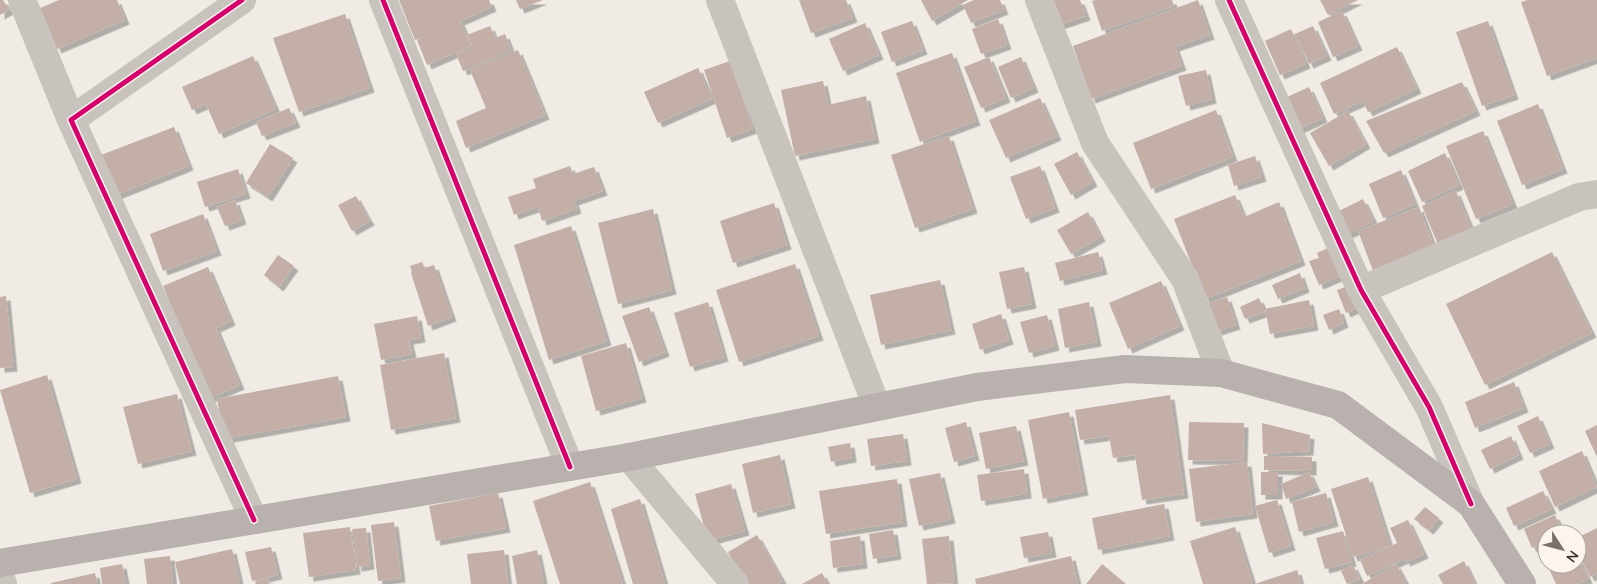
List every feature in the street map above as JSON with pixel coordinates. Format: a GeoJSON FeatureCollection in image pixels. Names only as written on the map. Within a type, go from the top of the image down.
{"type":"FeatureCollection","features":[{"type":"Feature","properties":{"kind":"main road"},"geometry":{"type":"LineString","coordinates":[[0,563],[629,457],[977,387],[1125,369],[1221,373],[1338,405],[1471,504],[1522,584]]}},
{"type":"Feature","properties":{"kind":"street"},"geometry":{"type":"LineString","coordinates":[[22,0],[71,120],[254,520]]}},
{"type":"Feature","properties":{"kind":"street"},"geometry":{"type":"LineString","coordinates":[[71,120],[242,0]]}},
{"type":"Feature","properties":{"kind":"street"},"geometry":{"type":"LineString","coordinates":[[383,0],[570,467]]}},
{"type":"Feature","properties":{"kind":"street"},"geometry":{"type":"LineString","coordinates":[[720,0],[877,407]]}},
{"type":"Feature","properties":{"kind":"street"},"geometry":{"type":"LineString","coordinates":[[1039,0],[1095,143],[1185,279],[1221,373]]}},
{"type":"Feature","properties":{"kind":"street"},"geometry":{"type":"LineString","coordinates":[[1229,0],[1361,290],[1429,407],[1471,504]]}},
{"type":"Feature","properties":{"kind":"street"},"geometry":{"type":"LineString","coordinates":[[1361,290],[1579,197],[1597,194]]}},
{"type":"Feature","properties":{"kind":"street"},"geometry":{"type":"LineString","coordinates":[[629,457],[735,584]]}},
{"type":"Feature","properties":{"kind":"street"},"geometry":{"type":"LineString","coordinates":[[0,575],[3,584]]}},
{"type":"Feature","properties":{"kind":"building"},"geometry":{"type":"Polygon","coordinates":[[[0,0],[3,0],[9,10],[0,15],[0,0]]]}},
{"type":"Feature","properties":{"kind":"building"},"geometry":{"type":"Polygon","coordinates":[[[59,0],[117,0],[125,20],[57,49],[40,8],[59,0]]]}},
{"type":"Feature","properties":{"kind":"building"},"geometry":{"type":"Polygon","coordinates":[[[399,0],[489,0],[492,7],[460,21],[471,46],[427,65],[417,40],[427,35],[415,40],[399,0]]]}},
{"type":"Feature","properties":{"kind":"building"},"geometry":{"type":"Polygon","coordinates":[[[516,0],[543,0],[520,9],[516,0]]]}},
{"type":"Feature","properties":{"kind":"building"},"geometry":{"type":"Polygon","coordinates":[[[799,0],[846,0],[853,18],[811,33],[799,0]]]}},
{"type":"Feature","properties":{"kind":"building"},"geometry":{"type":"Polygon","coordinates":[[[921,0],[968,0],[932,21],[921,0]]]}},
{"type":"Feature","properties":{"kind":"building"},"geometry":{"type":"Polygon","coordinates":[[[974,0],[1000,0],[1004,10],[971,23],[963,5],[974,0]]]}},
{"type":"Feature","properties":{"kind":"building"},"geometry":{"type":"Polygon","coordinates":[[[1044,0],[1080,0],[1086,16],[1053,27],[1044,0]]]}},
{"type":"Feature","properties":{"kind":"building"},"geometry":{"type":"Polygon","coordinates":[[[1172,0],[1174,6],[1102,31],[1092,1],[1172,0]]]}},
{"type":"Feature","properties":{"kind":"building"},"geometry":{"type":"Polygon","coordinates":[[[1198,0],[1210,35],[1175,47],[1182,66],[1091,99],[1073,46],[1198,0]]]}},
{"type":"Feature","properties":{"kind":"building"},"geometry":{"type":"Polygon","coordinates":[[[1320,0],[1358,0],[1328,15],[1320,0]]]}},
{"type":"Feature","properties":{"kind":"building"},"geometry":{"type":"Polygon","coordinates":[[[1528,0],[1597,0],[1597,58],[1547,76],[1521,2],[1528,0]]]}},
{"type":"Feature","properties":{"kind":"building"},"geometry":{"type":"Polygon","coordinates":[[[1342,11],[1358,46],[1333,57],[1318,22],[1342,11]]]}},
{"type":"Feature","properties":{"kind":"building"},"geometry":{"type":"Polygon","coordinates":[[[345,14],[370,88],[299,112],[273,38],[345,14]]]}},
{"type":"Feature","properties":{"kind":"building"},"geometry":{"type":"Polygon","coordinates":[[[998,19],[1007,45],[981,54],[972,29],[998,19]]]}},
{"type":"Feature","properties":{"kind":"building"},"geometry":{"type":"Polygon","coordinates":[[[912,21],[923,50],[892,62],[881,32],[912,21]]]}},
{"type":"Feature","properties":{"kind":"building"},"geometry":{"type":"Polygon","coordinates":[[[1488,21],[1514,95],[1482,106],[1456,32],[1488,21]]]}},
{"type":"Feature","properties":{"kind":"building"},"geometry":{"type":"Polygon","coordinates":[[[865,23],[879,55],[843,71],[829,39],[865,23]]]}},
{"type":"Feature","properties":{"kind":"building"},"geometry":{"type":"Polygon","coordinates":[[[490,26],[495,38],[505,34],[511,50],[463,71],[456,54],[473,48],[467,35],[490,26]]]}},
{"type":"Feature","properties":{"kind":"building"},"geometry":{"type":"Polygon","coordinates":[[[1313,26],[1327,56],[1309,64],[1295,34],[1313,26]]]}},
{"type":"Feature","properties":{"kind":"building"},"geometry":{"type":"Polygon","coordinates":[[[1291,29],[1306,64],[1280,75],[1265,41],[1291,29]]]}},
{"type":"Feature","properties":{"kind":"building"},"geometry":{"type":"Polygon","coordinates":[[[1397,47],[1417,89],[1368,112],[1363,101],[1334,114],[1320,83],[1397,47]]]}},
{"type":"Feature","properties":{"kind":"building"},"geometry":{"type":"Polygon","coordinates":[[[518,50],[545,115],[466,148],[456,121],[486,108],[470,70],[518,50]]]}},
{"type":"Feature","properties":{"kind":"building"},"geometry":{"type":"Polygon","coordinates":[[[952,53],[976,121],[920,142],[896,73],[952,53]]]}},
{"type":"Feature","properties":{"kind":"building"},"geometry":{"type":"Polygon","coordinates":[[[253,56],[276,109],[219,134],[206,104],[192,110],[182,87],[253,56]]]}},
{"type":"Feature","properties":{"kind":"building"},"geometry":{"type":"Polygon","coordinates":[[[989,57],[1006,98],[981,108],[964,67],[989,57]]]}},
{"type":"Feature","properties":{"kind":"building"},"geometry":{"type":"Polygon","coordinates":[[[1021,57],[1034,88],[1011,98],[998,67],[1021,57]]]}},
{"type":"Feature","properties":{"kind":"building"},"geometry":{"type":"Polygon","coordinates":[[[730,61],[753,129],[727,138],[704,70],[730,61]]]}},
{"type":"Feature","properties":{"kind":"building"},"geometry":{"type":"Polygon","coordinates":[[[698,68],[712,99],[658,123],[644,92],[698,68]]]}},
{"type":"Feature","properties":{"kind":"building"},"geometry":{"type":"Polygon","coordinates":[[[1206,70],[1212,99],[1186,106],[1178,76],[1206,70]]]}},
{"type":"Feature","properties":{"kind":"building"},"geometry":{"type":"Polygon","coordinates":[[[823,81],[828,105],[866,96],[875,139],[795,156],[781,90],[823,81]]]}},
{"type":"Feature","properties":{"kind":"building"},"geometry":{"type":"Polygon","coordinates":[[[1462,82],[1476,111],[1384,153],[1366,121],[1462,82]]]}},
{"type":"Feature","properties":{"kind":"building"},"geometry":{"type":"Polygon","coordinates":[[[1309,87],[1323,118],[1299,129],[1285,98],[1309,87]]]}},
{"type":"Feature","properties":{"kind":"building"},"geometry":{"type":"Polygon","coordinates":[[[1040,98],[1057,136],[1006,158],[989,120],[1040,98]]]}},
{"type":"Feature","properties":{"kind":"building"},"geometry":{"type":"Polygon","coordinates":[[[1538,104],[1563,169],[1522,185],[1497,121],[1538,104]]]}},
{"type":"Feature","properties":{"kind":"building"},"geometry":{"type":"Polygon","coordinates":[[[289,108],[296,123],[262,136],[256,122],[289,108]]]}},
{"type":"Feature","properties":{"kind":"building"},"geometry":{"type":"Polygon","coordinates":[[[1216,110],[1233,157],[1151,189],[1133,143],[1216,110]]]}},
{"type":"Feature","properties":{"kind":"building"},"geometry":{"type":"Polygon","coordinates":[[[1348,111],[1366,144],[1329,166],[1310,133],[1348,111]]]}},
{"type":"Feature","properties":{"kind":"building"},"geometry":{"type":"Polygon","coordinates":[[[174,127],[189,166],[116,195],[101,155],[174,127]]]}},
{"type":"Feature","properties":{"kind":"building"},"geometry":{"type":"Polygon","coordinates":[[[1483,131],[1513,204],[1476,219],[1446,146],[1483,131]]]}},
{"type":"Feature","properties":{"kind":"building"},"geometry":{"type":"Polygon","coordinates":[[[949,136],[973,209],[915,228],[891,155],[949,136]]]}},
{"type":"Feature","properties":{"kind":"building"},"geometry":{"type":"Polygon","coordinates":[[[270,144],[293,158],[268,197],[246,183],[270,144]]]}},
{"type":"Feature","properties":{"kind":"building"},"geometry":{"type":"Polygon","coordinates":[[[1077,152],[1093,182],[1071,195],[1054,164],[1077,152]]]}},
{"type":"Feature","properties":{"kind":"building"},"geometry":{"type":"Polygon","coordinates":[[[1445,153],[1459,185],[1422,202],[1408,171],[1445,153]]]}},
{"type":"Feature","properties":{"kind":"building"},"geometry":{"type":"Polygon","coordinates":[[[1255,156],[1262,177],[1234,186],[1228,165],[1255,156]]]}},
{"type":"Feature","properties":{"kind":"building"},"geometry":{"type":"Polygon","coordinates":[[[570,166],[573,174],[594,167],[603,191],[574,201],[577,209],[542,221],[538,207],[514,215],[508,197],[536,188],[533,179],[570,166]]]}},
{"type":"Feature","properties":{"kind":"building"},"geometry":{"type":"Polygon","coordinates":[[[1040,166],[1055,208],[1026,219],[1010,177],[1040,166]]]}},
{"type":"Feature","properties":{"kind":"building"},"geometry":{"type":"Polygon","coordinates":[[[238,169],[246,194],[205,207],[197,182],[238,169]]]}},
{"type":"Feature","properties":{"kind":"building"},"geometry":{"type":"Polygon","coordinates":[[[1401,170],[1415,204],[1383,218],[1369,184],[1401,170]]]}},
{"type":"Feature","properties":{"kind":"building"},"geometry":{"type":"Polygon","coordinates":[[[1456,191],[1473,233],[1439,247],[1422,206],[1456,191]]]}},
{"type":"Feature","properties":{"kind":"building"},"geometry":{"type":"Polygon","coordinates":[[[1235,195],[1244,217],[1279,202],[1301,261],[1205,299],[1174,219],[1235,195]]]}},
{"type":"Feature","properties":{"kind":"building"},"geometry":{"type":"Polygon","coordinates":[[[356,196],[370,221],[352,231],[338,205],[356,196]]]}},
{"type":"Feature","properties":{"kind":"building"},"geometry":{"type":"Polygon","coordinates":[[[1363,199],[1374,221],[1348,234],[1337,212],[1363,199]]]}},
{"type":"Feature","properties":{"kind":"building"},"geometry":{"type":"Polygon","coordinates":[[[235,200],[242,220],[225,226],[217,207],[235,200]]]}},
{"type":"Feature","properties":{"kind":"building"},"geometry":{"type":"Polygon","coordinates":[[[774,203],[787,245],[733,263],[720,221],[774,203]]]}},
{"type":"Feature","properties":{"kind":"building"},"geometry":{"type":"Polygon","coordinates":[[[1419,207],[1436,252],[1375,276],[1358,231],[1419,207]]]}},
{"type":"Feature","properties":{"kind":"building"},"geometry":{"type":"Polygon","coordinates":[[[653,209],[672,290],[618,304],[598,223],[653,209]]]}},
{"type":"Feature","properties":{"kind":"building"},"geometry":{"type":"Polygon","coordinates":[[[1088,212],[1101,237],[1071,254],[1057,230],[1088,212]]]}},
{"type":"Feature","properties":{"kind":"building"},"geometry":{"type":"Polygon","coordinates":[[[203,214],[217,251],[163,271],[150,234],[203,214]]]}},
{"type":"Feature","properties":{"kind":"building"},"geometry":{"type":"Polygon","coordinates":[[[571,226],[607,341],[549,360],[514,245],[571,226]]]}},
{"type":"Feature","properties":{"kind":"building"},"geometry":{"type":"Polygon","coordinates":[[[1328,248],[1340,276],[1319,285],[1309,261],[1319,258],[1317,253],[1328,248]]]}},
{"type":"Feature","properties":{"kind":"building"},"geometry":{"type":"Polygon","coordinates":[[[1098,252],[1103,270],[1060,281],[1055,263],[1098,252]]]}},
{"type":"Feature","properties":{"kind":"building"},"geometry":{"type":"Polygon","coordinates":[[[1552,252],[1592,333],[1485,385],[1446,304],[1552,252]]]}},
{"type":"Feature","properties":{"kind":"building"},"geometry":{"type":"Polygon","coordinates":[[[278,255],[294,266],[279,287],[264,275],[278,255]]]}},
{"type":"Feature","properties":{"kind":"building"},"geometry":{"type":"Polygon","coordinates":[[[422,262],[425,268],[434,265],[452,317],[428,326],[410,266],[422,262]]]}},
{"type":"Feature","properties":{"kind":"building"},"geometry":{"type":"Polygon","coordinates":[[[795,264],[819,336],[739,362],[716,290],[795,264]]]}},
{"type":"Feature","properties":{"kind":"building"},"geometry":{"type":"Polygon","coordinates":[[[208,267],[231,321],[216,328],[240,385],[210,398],[163,286],[208,267]]]}},
{"type":"Feature","properties":{"kind":"building"},"geometry":{"type":"Polygon","coordinates":[[[1024,267],[1032,304],[1007,309],[999,272],[1024,267]]]}},
{"type":"Feature","properties":{"kind":"building"},"geometry":{"type":"Polygon","coordinates":[[[1300,273],[1305,288],[1278,299],[1272,285],[1300,273]]]}},
{"type":"Feature","properties":{"kind":"building"},"geometry":{"type":"Polygon","coordinates":[[[940,280],[951,330],[881,345],[870,295],[940,280]]]}},
{"type":"Feature","properties":{"kind":"building"},"geometry":{"type":"Polygon","coordinates":[[[1161,281],[1180,326],[1128,349],[1109,303],[1161,281]]]}},
{"type":"Feature","properties":{"kind":"building"},"geometry":{"type":"Polygon","coordinates":[[[1348,286],[1357,308],[1346,313],[1337,290],[1348,286]]]}},
{"type":"Feature","properties":{"kind":"building"},"geometry":{"type":"Polygon","coordinates":[[[6,296],[13,367],[0,368],[0,297],[6,296]]]}},
{"type":"Feature","properties":{"kind":"building"},"geometry":{"type":"Polygon","coordinates":[[[1227,297],[1236,325],[1217,331],[1208,303],[1227,297]]]}},
{"type":"Feature","properties":{"kind":"building"},"geometry":{"type":"Polygon","coordinates":[[[1259,298],[1265,312],[1245,319],[1240,307],[1259,298]]]}},
{"type":"Feature","properties":{"kind":"building"},"geometry":{"type":"Polygon","coordinates":[[[1309,300],[1314,326],[1270,334],[1265,309],[1309,300]]]}},
{"type":"Feature","properties":{"kind":"building"},"geometry":{"type":"Polygon","coordinates":[[[708,302],[724,357],[690,367],[674,313],[708,302]]]}},
{"type":"Feature","properties":{"kind":"building"},"geometry":{"type":"Polygon","coordinates":[[[1089,302],[1097,342],[1065,348],[1058,309],[1089,302]]]}},
{"type":"Feature","properties":{"kind":"building"},"geometry":{"type":"Polygon","coordinates":[[[649,307],[665,352],[639,362],[622,316],[649,307]]]}},
{"type":"Feature","properties":{"kind":"building"},"geometry":{"type":"Polygon","coordinates":[[[1339,309],[1344,323],[1329,330],[1323,315],[1339,309]]]}},
{"type":"Feature","properties":{"kind":"building"},"geometry":{"type":"Polygon","coordinates":[[[1001,314],[1009,340],[980,350],[972,324],[1001,314]]]}},
{"type":"Feature","properties":{"kind":"building"},"geometry":{"type":"Polygon","coordinates":[[[1047,315],[1055,346],[1029,353],[1020,322],[1047,315]]]}},
{"type":"Feature","properties":{"kind":"building"},"geometry":{"type":"Polygon","coordinates":[[[417,316],[421,338],[409,340],[412,354],[381,360],[374,324],[417,316]]]}},
{"type":"Feature","properties":{"kind":"building"},"geometry":{"type":"Polygon","coordinates":[[[626,343],[642,398],[596,411],[581,356],[626,343]]]}},
{"type":"Feature","properties":{"kind":"building"},"geometry":{"type":"Polygon","coordinates":[[[444,353],[456,418],[391,430],[380,365],[444,353]]]}},
{"type":"Feature","properties":{"kind":"building"},"geometry":{"type":"Polygon","coordinates":[[[47,375],[77,479],[30,493],[0,390],[47,375]]]}},
{"type":"Feature","properties":{"kind":"building"},"geometry":{"type":"Polygon","coordinates":[[[338,376],[346,417],[224,439],[217,399],[338,376]]]}},
{"type":"Feature","properties":{"kind":"building"},"geometry":{"type":"Polygon","coordinates":[[[1514,382],[1524,408],[1475,428],[1465,402],[1514,382]]]}},
{"type":"Feature","properties":{"kind":"building"},"geometry":{"type":"Polygon","coordinates":[[[177,394],[192,451],[138,464],[123,407],[177,394]]]}},
{"type":"Feature","properties":{"kind":"building"},"geometry":{"type":"Polygon","coordinates":[[[1170,395],[1184,494],[1142,500],[1135,455],[1113,458],[1109,436],[1080,440],[1075,410],[1170,395]]]}},
{"type":"Feature","properties":{"kind":"building"},"geometry":{"type":"Polygon","coordinates":[[[1069,412],[1084,491],[1043,499],[1028,420],[1069,412]]]}},
{"type":"Feature","properties":{"kind":"building"},"geometry":{"type":"Polygon","coordinates":[[[1538,416],[1550,444],[1530,453],[1517,426],[1538,416]]]}},
{"type":"Feature","properties":{"kind":"building"},"geometry":{"type":"Polygon","coordinates":[[[966,422],[975,456],[954,462],[945,428],[966,422]]]}},
{"type":"Feature","properties":{"kind":"building"},"geometry":{"type":"Polygon","coordinates":[[[1189,422],[1244,423],[1243,461],[1188,460],[1189,422]]]}},
{"type":"Feature","properties":{"kind":"building"},"geometry":{"type":"Polygon","coordinates":[[[1262,423],[1310,435],[1309,451],[1263,454],[1262,423]]]}},
{"type":"Feature","properties":{"kind":"building"},"geometry":{"type":"Polygon","coordinates":[[[1597,425],[1597,457],[1585,431],[1597,425]]]}},
{"type":"Feature","properties":{"kind":"building"},"geometry":{"type":"Polygon","coordinates":[[[1016,426],[1024,461],[986,469],[979,433],[1016,426]]]}},
{"type":"Feature","properties":{"kind":"building"},"geometry":{"type":"Polygon","coordinates":[[[903,434],[907,461],[871,466],[867,439],[903,434]]]}},
{"type":"Feature","properties":{"kind":"building"},"geometry":{"type":"Polygon","coordinates":[[[1511,436],[1519,455],[1490,469],[1481,450],[1511,436]]]}},
{"type":"Feature","properties":{"kind":"building"},"geometry":{"type":"Polygon","coordinates":[[[850,443],[852,458],[831,462],[828,447],[850,443]]]}},
{"type":"Feature","properties":{"kind":"building"},"geometry":{"type":"Polygon","coordinates":[[[1582,451],[1597,487],[1555,507],[1539,471],[1582,451]]]}},
{"type":"Feature","properties":{"kind":"building"},"geometry":{"type":"Polygon","coordinates":[[[780,455],[791,504],[753,513],[742,464],[780,455]]]}},
{"type":"Feature","properties":{"kind":"building"},"geometry":{"type":"Polygon","coordinates":[[[1264,456],[1312,457],[1312,471],[1264,470],[1264,456]]]}},
{"type":"Feature","properties":{"kind":"building"},"geometry":{"type":"Polygon","coordinates":[[[1247,462],[1253,514],[1196,522],[1189,469],[1247,462]]]}},
{"type":"Feature","properties":{"kind":"building"},"geometry":{"type":"Polygon","coordinates":[[[1024,469],[1027,494],[981,501],[977,475],[1024,469]]]}},
{"type":"Feature","properties":{"kind":"building"},"geometry":{"type":"Polygon","coordinates":[[[1261,472],[1278,472],[1278,495],[1261,495],[1261,472]]]}},
{"type":"Feature","properties":{"kind":"building"},"geometry":{"type":"Polygon","coordinates":[[[1309,472],[1316,487],[1286,499],[1281,484],[1309,472]]]}},
{"type":"Feature","properties":{"kind":"building"},"geometry":{"type":"Polygon","coordinates":[[[940,473],[951,519],[919,526],[909,479],[940,473]]]}},
{"type":"Feature","properties":{"kind":"building"},"geometry":{"type":"Polygon","coordinates":[[[1368,477],[1390,546],[1353,557],[1331,489],[1368,477]]]}},
{"type":"Feature","properties":{"kind":"building"},"geometry":{"type":"Polygon","coordinates":[[[897,479],[903,522],[826,534],[819,491],[897,479]]]}},
{"type":"Feature","properties":{"kind":"building"},"geometry":{"type":"Polygon","coordinates":[[[590,482],[623,584],[560,584],[533,501],[590,482]]]}},
{"type":"Feature","properties":{"kind":"building"},"geometry":{"type":"Polygon","coordinates":[[[731,484],[745,531],[708,541],[695,494],[731,484]]]}},
{"type":"Feature","properties":{"kind":"building"},"geometry":{"type":"Polygon","coordinates":[[[1543,491],[1552,509],[1514,526],[1506,508],[1543,491]]]}},
{"type":"Feature","properties":{"kind":"building"},"geometry":{"type":"Polygon","coordinates":[[[498,493],[506,528],[436,541],[429,506],[498,493]]]}},
{"type":"Feature","properties":{"kind":"building"},"geometry":{"type":"Polygon","coordinates":[[[1326,493],[1334,522],[1299,532],[1292,502],[1326,493]]]}},
{"type":"Feature","properties":{"kind":"building"},"geometry":{"type":"Polygon","coordinates":[[[640,499],[665,584],[633,584],[611,509],[640,499]]]}},
{"type":"Feature","properties":{"kind":"building"},"geometry":{"type":"Polygon","coordinates":[[[1277,500],[1291,546],[1269,553],[1255,506],[1277,500]]]}},
{"type":"Feature","properties":{"kind":"building"},"geometry":{"type":"Polygon","coordinates":[[[1164,504],[1170,536],[1098,550],[1092,518],[1164,504]]]}},
{"type":"Feature","properties":{"kind":"building"},"geometry":{"type":"Polygon","coordinates":[[[1425,507],[1439,518],[1429,530],[1414,519],[1425,507]]]}},
{"type":"Feature","properties":{"kind":"building"},"geometry":{"type":"Polygon","coordinates":[[[1555,515],[1559,524],[1537,524],[1537,546],[1532,548],[1524,529],[1555,515]]]}},
{"type":"Feature","properties":{"kind":"building"},"geometry":{"type":"Polygon","coordinates":[[[1408,520],[1424,554],[1406,562],[1404,559],[1367,576],[1360,560],[1397,543],[1390,528],[1408,520]]]}},
{"type":"Feature","properties":{"kind":"building"},"geometry":{"type":"Polygon","coordinates":[[[394,522],[401,578],[378,581],[371,525],[394,522]]]}},
{"type":"Feature","properties":{"kind":"building"},"geometry":{"type":"Polygon","coordinates":[[[350,527],[356,570],[309,577],[303,533],[350,527]]]}},
{"type":"Feature","properties":{"kind":"building"},"geometry":{"type":"Polygon","coordinates":[[[1235,527],[1253,584],[1203,584],[1190,541],[1235,527]]]}},
{"type":"Feature","properties":{"kind":"building"},"geometry":{"type":"Polygon","coordinates":[[[366,528],[370,565],[357,567],[352,529],[366,528]]]}},
{"type":"Feature","properties":{"kind":"building"},"geometry":{"type":"Polygon","coordinates":[[[1597,528],[1597,573],[1590,577],[1587,571],[1587,533],[1597,528]]]}},
{"type":"Feature","properties":{"kind":"building"},"geometry":{"type":"Polygon","coordinates":[[[893,530],[897,555],[873,559],[869,534],[893,530]]]}},
{"type":"Feature","properties":{"kind":"building"},"geometry":{"type":"Polygon","coordinates":[[[1343,531],[1352,562],[1325,569],[1316,538],[1343,531]]]}},
{"type":"Feature","properties":{"kind":"building"},"geometry":{"type":"Polygon","coordinates":[[[1048,532],[1052,553],[1024,558],[1020,537],[1048,532]]]}},
{"type":"Feature","properties":{"kind":"building"},"geometry":{"type":"Polygon","coordinates":[[[757,535],[783,581],[777,584],[746,584],[728,552],[757,535]]]}},
{"type":"Feature","properties":{"kind":"building"},"geometry":{"type":"Polygon","coordinates":[[[860,536],[863,564],[833,568],[830,541],[860,536]]]}},
{"type":"Feature","properties":{"kind":"building"},"geometry":{"type":"Polygon","coordinates":[[[949,536],[954,583],[927,584],[922,539],[949,536]]]}},
{"type":"Feature","properties":{"kind":"building"},"geometry":{"type":"Polygon","coordinates":[[[271,547],[278,575],[252,581],[245,552],[271,547]]]}},
{"type":"Feature","properties":{"kind":"building"},"geometry":{"type":"Polygon","coordinates":[[[232,549],[240,584],[180,584],[175,562],[232,549]]]}},
{"type":"Feature","properties":{"kind":"building"},"geometry":{"type":"Polygon","coordinates":[[[504,550],[508,584],[471,584],[467,554],[504,550]]]}},
{"type":"Feature","properties":{"kind":"building"},"geometry":{"type":"Polygon","coordinates":[[[537,550],[544,584],[517,584],[512,556],[537,550]]]}},
{"type":"Feature","properties":{"kind":"building"},"geometry":{"type":"Polygon","coordinates":[[[170,556],[173,584],[147,584],[144,559],[170,556]]]}},
{"type":"Feature","properties":{"kind":"building"},"geometry":{"type":"Polygon","coordinates":[[[1071,556],[1078,584],[976,584],[975,579],[1071,556]]]}},
{"type":"Feature","properties":{"kind":"building"},"geometry":{"type":"Polygon","coordinates":[[[1464,561],[1475,584],[1443,584],[1438,575],[1464,561]]]}},
{"type":"Feature","properties":{"kind":"building"},"geometry":{"type":"Polygon","coordinates":[[[122,564],[126,584],[102,584],[100,568],[122,564]]]}},
{"type":"Feature","properties":{"kind":"building"},"geometry":{"type":"Polygon","coordinates":[[[1102,564],[1126,584],[1086,584],[1102,564]]]}},
{"type":"Feature","properties":{"kind":"building"},"geometry":{"type":"Polygon","coordinates":[[[1396,564],[1407,584],[1362,584],[1396,564]]]}},
{"type":"Feature","properties":{"kind":"building"},"geometry":{"type":"Polygon","coordinates":[[[1353,565],[1360,579],[1347,584],[1341,571],[1353,565]]]}},
{"type":"Feature","properties":{"kind":"building"},"geometry":{"type":"Polygon","coordinates":[[[1297,570],[1301,584],[1255,584],[1297,570]]]}},
{"type":"Feature","properties":{"kind":"building"},"geometry":{"type":"Polygon","coordinates":[[[95,573],[97,584],[51,584],[51,583],[95,573]]]}},
{"type":"Feature","properties":{"kind":"building"},"geometry":{"type":"Polygon","coordinates":[[[822,573],[828,584],[802,584],[822,573]]]}},
{"type":"Feature","properties":{"kind":"building"},"geometry":{"type":"Polygon","coordinates":[[[1551,574],[1586,574],[1588,579],[1577,584],[1556,584],[1551,574]]]}},
{"type":"Feature","properties":{"kind":"building"},"geometry":{"type":"Polygon","coordinates":[[[268,579],[269,584],[256,584],[255,581],[268,579]]]}},
{"type":"Feature","properties":{"kind":"cycle path"},"geometry":{"type":"LineString","coordinates":[[242,0],[71,120],[254,520]]}},
{"type":"Feature","properties":{"kind":"cycle path"},"geometry":{"type":"LineString","coordinates":[[383,0],[570,467]]}},
{"type":"Feature","properties":{"kind":"cycle path"},"geometry":{"type":"LineString","coordinates":[[1229,0],[1361,290],[1429,407],[1471,504]]}}]}
